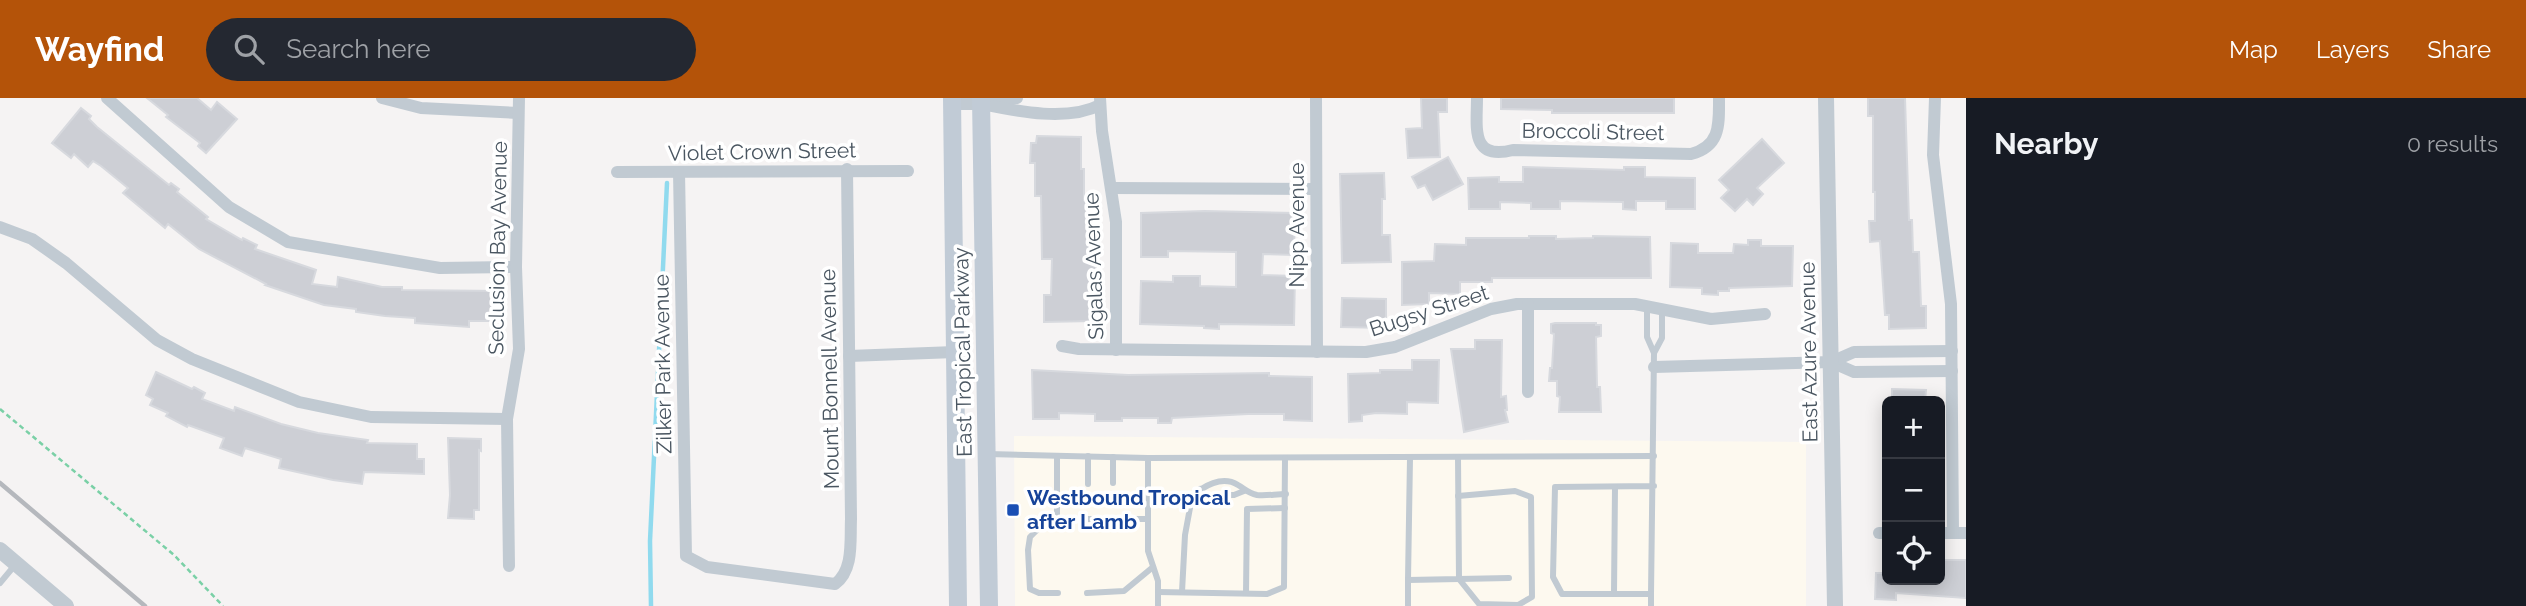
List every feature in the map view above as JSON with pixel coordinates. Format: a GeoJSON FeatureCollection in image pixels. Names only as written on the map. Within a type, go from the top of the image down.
{"type":"FeatureCollection","features":[{"type":"Feature","properties":{"kind":"main road","name":"East Tropical Parkway"},"geometry":{"type":"LineString","coordinates":[[952,101],[958,606]]}},
{"type":"Feature","properties":{"kind":"main road","name":"East Tropical Parkway"},"geometry":{"type":"LineString","coordinates":[[981,101],[989,606]]}},
{"type":"Feature","properties":{"kind":"street"},"geometry":{"type":"LineString","coordinates":[[107,98],[229,207],[288,242],[440,268],[516,267]]}},
{"type":"Feature","properties":{"kind":"street"},"geometry":{"type":"LineString","coordinates":[[382,98],[421,108],[518,113]]}},
{"type":"Feature","properties":{"kind":"street","name":"Seclusion Bay Avenue"},"geometry":{"type":"LineString","coordinates":[[509,566],[507,419],[519,349],[516,267],[519,98]]}},
{"type":"Feature","properties":{"kind":"street"},"geometry":{"type":"LineString","coordinates":[[952,101],[1017,98]]}},
{"type":"Feature","properties":{"kind":"street"},"geometry":{"type":"LineString","coordinates":[[1088,98],[1100,102]]}},
{"type":"Feature","properties":{"kind":"street","name":"Nipp Avenue"},"geometry":{"type":"LineString","coordinates":[[1316,98],[1317,352]]}},
{"type":"Feature","properties":{"kind":"street","name":"Broccoli Street"},"geometry":{"type":"LineString","coordinates":[[1477,98],[1476,135],[1485,149],[1502,152],[1513,149],[1691,154],[1707,146],[1717,133],[1719,98]]}},
{"type":"Feature","properties":{"kind":"street","name":"East Azure Avenue"},"geometry":{"type":"LineString","coordinates":[[1826,98],[1835,606]]}},
{"type":"Feature","properties":{"kind":"street"},"geometry":{"type":"LineString","coordinates":[[1935,98],[1933,155],[1951,304],[1953,533]]}},
{"type":"Feature","properties":{"kind":"street"},"geometry":{"type":"LineString","coordinates":[[981,101],[1022,113],[1086,112],[1100,102]]}},
{"type":"Feature","properties":{"kind":"street","name":"Sigalas Avenue"},"geometry":{"type":"LineString","coordinates":[[1100,102],[1116,222],[1116,350]]}},
{"type":"Feature","properties":{"kind":"street","name":"Violet Crown Street"},"geometry":{"type":"LineString","coordinates":[[617,172],[847,169],[908,171]]}},
{"type":"Feature","properties":{"kind":"street","name":"Mount Bonnell Avenue"},"geometry":{"type":"LineString","coordinates":[[835,584],[847,570],[850,553],[847,169]]}},
{"type":"Feature","properties":{"kind":"street","name":"Zilker Park Avenue"},"geometry":{"type":"LineString","coordinates":[[679,172],[685,556],[707,567],[835,584]]}},
{"type":"Feature","properties":{"kind":"street"},"geometry":{"type":"LineString","coordinates":[[1112,188],[1316,189]]}},
{"type":"Feature","properties":{"kind":"street"},"geometry":{"type":"LineString","coordinates":[[0,227],[32,239],[66,263],[157,340],[192,359],[299,402],[371,417],[507,419]]}},
{"type":"Feature","properties":{"kind":"street"},"geometry":{"type":"LineString","coordinates":[[1528,304],[1528,392]]}},
{"type":"Feature","properties":{"kind":"street","name":"Bugsy Street"},"geometry":{"type":"LineString","coordinates":[[1062,346],[1116,350],[1383,350],[1491,309],[1528,304],[1647,305],[1711,319],[1765,314]]}},
{"type":"Feature","properties":{"kind":"street"},"geometry":{"type":"LineString","coordinates":[[1830,362],[1854,352],[1952,351]]}},
{"type":"Feature","properties":{"kind":"street"},"geometry":{"type":"LineString","coordinates":[[849,356],[955,352]]}},
{"type":"Feature","properties":{"kind":"street"},"geometry":{"type":"LineString","coordinates":[[1654,360],[1830,362],[1854,372],[1952,372]]}},
{"type":"Feature","properties":{"kind":"street"},"geometry":{"type":"LineString","coordinates":[[0,550],[66,606]]}},
{"type":"Feature","properties":{"kind":"lane"},"geometry":{"type":"LineString","coordinates":[[1647,305],[1647,337],[1654,360],[1651,606]]}},
{"type":"Feature","properties":{"kind":"lane"},"geometry":{"type":"LineString","coordinates":[[1654,360],[1662,338],[1662,309]]}},
{"type":"Feature","properties":{"kind":"lane"},"geometry":{"type":"LineString","coordinates":[[1911,352],[1911,372]]}},
{"type":"Feature","properties":{"kind":"lane"},"geometry":{"type":"LineString","coordinates":[[988,454],[1148,458],[1654,456]]}},
{"type":"Feature","properties":{"kind":"lane"},"geometry":{"type":"LineString","coordinates":[[1057,456],[1057,519]]}},
{"type":"Feature","properties":{"kind":"lane"},"geometry":{"type":"LineString","coordinates":[[1088,456],[1088,484]]}},
{"type":"Feature","properties":{"kind":"lane"},"geometry":{"type":"LineString","coordinates":[[1112,457],[1113,483]]}},
{"type":"Feature","properties":{"kind":"lane"},"geometry":{"type":"LineString","coordinates":[[1458,457],[1458,496],[1459,579],[1479,604],[1518,605],[1532,597],[1531,497],[1515,491],[1458,496]]}},
{"type":"Feature","properties":{"kind":"lane"},"geometry":{"type":"LineString","coordinates":[[1148,458],[1148,551],[1158,581],[1158,606]]}},
{"type":"Feature","properties":{"kind":"lane"},"geometry":{"type":"LineString","coordinates":[[1158,592],[1267,594],[1284,587],[1285,458]]}},
{"type":"Feature","properties":{"kind":"lane"},"geometry":{"type":"LineString","coordinates":[[1408,606],[1410,458]]}},
{"type":"Feature","properties":{"kind":"lane"},"geometry":{"type":"LineString","coordinates":[[1182,592],[1188,510],[1192,497],[1200,489],[1208,484],[1225,481],[1257,495],[1286,494]]}},
{"type":"Feature","properties":{"kind":"lane"},"geometry":{"type":"LineString","coordinates":[[1614,594],[1615,486]]}},
{"type":"Feature","properties":{"kind":"lane"},"geometry":{"type":"LineString","coordinates":[[1651,594],[1562,594],[1553,577],[1555,487],[1654,486]]}},
{"type":"Feature","properties":{"kind":"lane"},"geometry":{"type":"LineString","coordinates":[[1200,489],[1205,495],[1234,495],[1244,491]]}},
{"type":"Feature","properties":{"kind":"lane"},"geometry":{"type":"LineString","coordinates":[[1246,593],[1247,509],[1285,508]]}},
{"type":"Feature","properties":{"kind":"lane"},"geometry":{"type":"LineString","coordinates":[[1088,509],[1089,519]]}},
{"type":"Feature","properties":{"kind":"lane"},"geometry":{"type":"LineString","coordinates":[[1113,509],[1113,519]]}},
{"type":"Feature","properties":{"kind":"lane"},"geometry":{"type":"LineString","coordinates":[[1058,593],[1039,593],[1030,589],[1030,537],[1043,524],[1057,519],[1148,519]]}},
{"type":"Feature","properties":{"kind":"lane"},"geometry":{"type":"LineString","coordinates":[[0,583],[16,564]]}},
{"type":"Feature","properties":{"kind":"lane"},"geometry":{"type":"LineString","coordinates":[[1087,593],[1125,591],[1153,567]]}},
{"type":"Feature","properties":{"kind":"lane"},"geometry":{"type":"LineString","coordinates":[[1408,580],[1509,578]]}},
{"type":"Feature","properties":{"kind":"path"},"geometry":{"type":"LineString","coordinates":[[0,409],[174,555],[223,606]]}},
{"type":"Feature","properties":{"kind":"shaded area"},"geometry":{"type":"Polygon","coordinates":[[[1014,436],[1806,442],[1806,606],[1015,606],[1014,436]]]}},
{"type":"Feature","properties":{"kind":"building"},"geometry":{"type":"Polygon","coordinates":[[[147,98],[197,98],[211,110],[217,102],[237,119],[206,153],[198,146],[200,143],[166,117],[168,115],[147,98]]]}},
{"type":"Feature","properties":{"kind":"building"},"geometry":{"type":"Polygon","coordinates":[[[1421,98],[1447,98],[1447,112],[1438,112],[1440,157],[1408,158],[1406,129],[1422,128],[1421,98]]]}},
{"type":"Feature","properties":{"kind":"building"},"geometry":{"type":"Polygon","coordinates":[[[1501,98],[1674,98],[1674,113],[1552,113],[1552,110],[1501,109],[1501,98]]]}},
{"type":"Feature","properties":{"kind":"building"},"geometry":{"type":"Polygon","coordinates":[[[1868,98],[1905,98],[1909,220],[1912,220],[1913,252],[1919,252],[1921,306],[1926,306],[1926,328],[1889,329],[1889,315],[1885,315],[1880,241],[1870,242],[1869,221],[1875,221],[1875,192],[1873,116],[1868,116],[1868,98]]]}},
{"type":"Feature","properties":{"kind":"building"},"geometry":{"type":"Polygon","coordinates":[[[81,108],[91,116],[89,119],[97,127],[169,185],[171,183],[179,189],[177,192],[208,217],[206,219],[242,240],[243,238],[257,245],[255,249],[316,270],[312,284],[337,287],[338,277],[382,287],[402,287],[402,290],[499,291],[498,321],[469,321],[469,327],[415,323],[415,318],[356,312],[356,309],[324,305],[265,285],[199,249],[168,224],[165,228],[123,193],[128,188],[101,166],[93,161],[88,167],[74,154],[71,158],[52,143],[81,108]]]}},
{"type":"Feature","properties":{"kind":"building"},"geometry":{"type":"Polygon","coordinates":[[[1037,136],[1081,137],[1084,200],[1092,201],[1092,264],[1096,264],[1096,279],[1093,279],[1093,321],[1044,322],[1044,295],[1051,295],[1052,259],[1042,259],[1041,196],[1035,196],[1035,163],[1030,163],[1031,143],[1036,143],[1037,136]]]}},
{"type":"Feature","properties":{"kind":"building"},"geometry":{"type":"Polygon","coordinates":[[[1762,139],[1784,163],[1757,188],[1763,194],[1753,205],[1747,199],[1735,211],[1721,198],[1729,190],[1719,180],[1762,139]]]}},
{"type":"Feature","properties":{"kind":"building"},"geometry":{"type":"Polygon","coordinates":[[[1448,157],[1463,184],[1433,200],[1425,185],[1418,188],[1412,177],[1448,157]]]}},
{"type":"Feature","properties":{"kind":"building"},"geometry":{"type":"Polygon","coordinates":[[[1523,167],[1624,170],[1624,167],[1645,167],[1645,177],[1695,178],[1695,209],[1666,209],[1666,201],[1636,201],[1636,210],[1623,209],[1623,202],[1560,201],[1560,209],[1531,209],[1531,203],[1500,202],[1500,209],[1469,209],[1468,178],[1499,177],[1499,182],[1523,182],[1523,167]]]}},
{"type":"Feature","properties":{"kind":"building"},"geometry":{"type":"Polygon","coordinates":[[[1384,173],[1382,235],[1390,235],[1391,262],[1342,263],[1340,174],[1384,173]]]}},
{"type":"Feature","properties":{"kind":"building"},"geometry":{"type":"Polygon","coordinates":[[[1141,213],[1295,213],[1294,255],[1263,254],[1262,275],[1295,276],[1294,325],[1219,324],[1219,329],[1140,324],[1141,281],[1173,282],[1173,276],[1200,276],[1200,286],[1236,287],[1236,252],[1168,251],[1168,257],[1141,257],[1141,213]]]}},
{"type":"Feature","properties":{"kind":"building"},"geometry":{"type":"Polygon","coordinates":[[[1556,236],[1556,239],[1593,236],[1650,237],[1651,278],[1492,278],[1492,282],[1460,282],[1460,294],[1429,293],[1429,304],[1402,305],[1402,262],[1434,261],[1435,244],[1466,245],[1466,238],[1556,236]]]}},
{"type":"Feature","properties":{"kind":"building"},"geometry":{"type":"Polygon","coordinates":[[[1748,240],[1761,240],[1761,246],[1793,246],[1792,286],[1729,288],[1729,291],[1718,291],[1718,295],[1702,294],[1702,288],[1670,287],[1671,243],[1698,244],[1698,253],[1733,253],[1734,244],[1748,245],[1748,240]]]}},
{"type":"Feature","properties":{"kind":"building"},"geometry":{"type":"Polygon","coordinates":[[[1342,298],[1386,299],[1386,328],[1341,327],[1342,298]]]}},
{"type":"Feature","properties":{"kind":"building"},"geometry":{"type":"Polygon","coordinates":[[[1551,324],[1601,325],[1601,336],[1596,337],[1597,387],[1600,387],[1601,412],[1559,412],[1557,381],[1549,381],[1554,334],[1551,333],[1551,324]]]}},
{"type":"Feature","properties":{"kind":"building"},"geometry":{"type":"Polygon","coordinates":[[[1475,340],[1502,340],[1501,397],[1506,396],[1508,422],[1464,432],[1451,349],[1475,349],[1475,340]]]}},
{"type":"Feature","properties":{"kind":"building"},"geometry":{"type":"Polygon","coordinates":[[[1412,360],[1439,360],[1438,403],[1407,402],[1407,414],[1376,413],[1362,415],[1362,421],[1349,422],[1348,374],[1412,370],[1412,360]]]}},
{"type":"Feature","properties":{"kind":"building"},"geometry":{"type":"Polygon","coordinates":[[[1032,370],[1128,375],[1269,373],[1269,376],[1312,377],[1312,421],[1284,420],[1284,414],[1172,418],[1171,423],[1158,423],[1158,418],[1095,421],[1095,414],[1059,413],[1059,419],[1033,419],[1032,370]]]}},
{"type":"Feature","properties":{"kind":"building"},"geometry":{"type":"Polygon","coordinates":[[[156,372],[205,393],[202,399],[234,411],[235,407],[281,424],[318,433],[368,440],[367,443],[417,444],[417,459],[424,459],[424,474],[364,472],[362,484],[279,468],[281,459],[245,448],[242,456],[220,448],[224,438],[188,425],[187,427],[166,416],[168,413],[150,405],[153,399],[146,395],[156,372]]]}},
{"type":"Feature","properties":{"kind":"building"},"geometry":{"type":"Polygon","coordinates":[[[1892,389],[1926,390],[1925,396],[1892,396],[1892,389]]]}},
{"type":"Feature","properties":{"kind":"building"},"geometry":{"type":"Polygon","coordinates":[[[448,438],[481,439],[479,510],[474,510],[474,519],[448,518],[448,438]]]}},
{"type":"Feature","properties":{"kind":"building"},"geometry":{"type":"Polygon","coordinates":[[[1945,560],[1966,560],[1966,598],[1896,593],[1896,600],[1875,599],[1876,573],[1882,573],[1882,585],[1945,585],[1945,560]]]}},
{"type":"Feature","properties":{"kind":"waterway"},"geometry":{"type":"LineString","coordinates":[[651,606],[650,541],[667,183]]}},
{"type":"Feature","properties":{"kind":"railway"},"geometry":{"type":"LineString","coordinates":[[0,483],[145,606]]}},
{"type":"Feature","properties":{"kind":"place","name":"Westbound Tropical after Lamb"},"geometry":{"type":"Point","coordinates":[1013,510]}}]}
